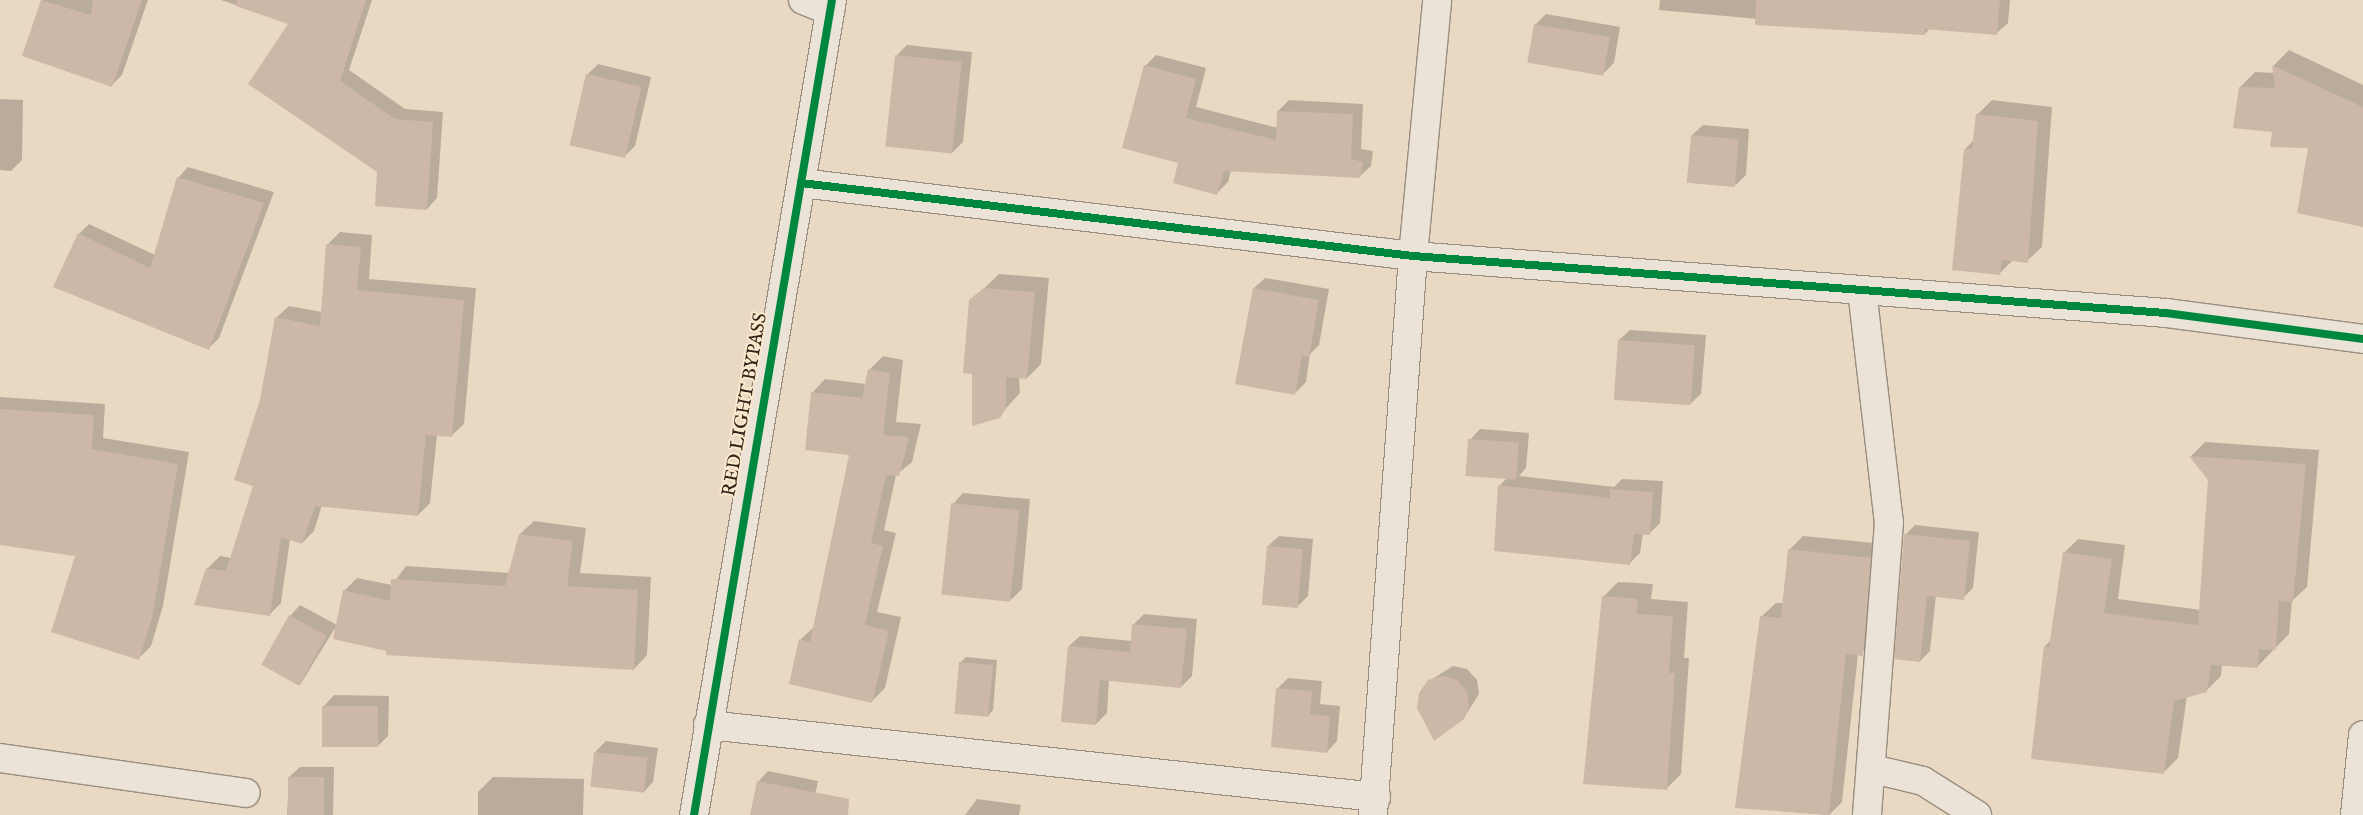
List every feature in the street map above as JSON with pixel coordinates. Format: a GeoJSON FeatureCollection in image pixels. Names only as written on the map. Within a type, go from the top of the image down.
{"type":"FeatureCollection","features":[{"type":"Feature","properties":{"kind":"street"},"geometry":{"type":"LineString","coordinates":[[803,0],[831,5]]}},
{"type":"Feature","properties":{"kind":"street"},"geometry":{"type":"LineString","coordinates":[[708,725],[1374,806],[1412,256],[1437,0]]}},
{"type":"Feature","properties":{"kind":"street","name":"RED LIGHT BYPASS"},"geometry":{"type":"LineString","coordinates":[[694,815],[831,5]]}},
{"type":"Feature","properties":{"kind":"street"},"geometry":{"type":"LineString","coordinates":[[801,183],[1412,256],[2166,313],[2363,339]]}},
{"type":"Feature","properties":{"kind":"street"},"geometry":{"type":"LineString","coordinates":[[1862,290],[1889,522],[1873,769],[1867,815]]}},
{"type":"Feature","properties":{"kind":"street"},"geometry":{"type":"LineString","coordinates":[[2355,815],[2363,735]]}},
{"type":"Feature","properties":{"kind":"street"},"geometry":{"type":"LineString","coordinates":[[0,758],[246,793]]}},
{"type":"Feature","properties":{"kind":"street"},"geometry":{"type":"LineString","coordinates":[[1873,769],[1923,781],[1977,815]]}},
{"type":"Feature","properties":{"kind":"building"},"geometry":{"type":"Polygon","coordinates":[[[41,0],[91,15],[93,0],[142,0],[112,87],[22,56],[41,0]]]}},
{"type":"Feature","properties":{"kind":"building"},"geometry":{"type":"Polygon","coordinates":[[[237,0],[366,0],[340,81],[395,119],[433,122],[427,210],[375,206],[377,172],[248,84],[288,24],[236,6],[237,0]]]}},
{"type":"Feature","properties":{"kind":"building"},"geometry":{"type":"Polygon","coordinates":[[[1756,0],[2000,0],[1997,35],[1925,29],[1925,35],[1755,25],[1756,0]]]}},
{"type":"Feature","properties":{"kind":"building"},"geometry":{"type":"Polygon","coordinates":[[[1534,24],[1610,37],[1603,76],[1527,62],[1534,24]]]}},
{"type":"Feature","properties":{"kind":"building"},"geometry":{"type":"Polygon","coordinates":[[[895,55],[962,62],[952,153],[885,146],[895,55]]]}},
{"type":"Feature","properties":{"kind":"building"},"geometry":{"type":"Polygon","coordinates":[[[1144,65],[1196,79],[1186,118],[1276,140],[1277,111],[1353,114],[1351,159],[1363,162],[1360,178],[1224,171],[1217,195],[1173,183],[1178,163],[1122,148],[1144,65]]]}},
{"type":"Feature","properties":{"kind":"building"},"geometry":{"type":"Polygon","coordinates":[[[2272,65],[2363,107],[2363,227],[2297,213],[2308,148],[2270,147],[2272,132],[2233,128],[2239,87],[2275,88],[2272,65]]]}},
{"type":"Feature","properties":{"kind":"building"},"geometry":{"type":"Polygon","coordinates":[[[586,74],[642,87],[625,158],[570,145],[586,74]]]}},
{"type":"Feature","properties":{"kind":"building"},"geometry":{"type":"Polygon","coordinates":[[[1976,114],[2038,121],[2028,263],[2002,260],[2000,275],[1952,270],[1964,149],[1972,149],[1976,114]]]}},
{"type":"Feature","properties":{"kind":"building"},"geometry":{"type":"Polygon","coordinates":[[[1691,135],[1739,139],[1735,187],[1687,183],[1691,135]]]}},
{"type":"Feature","properties":{"kind":"building"},"geometry":{"type":"Polygon","coordinates":[[[177,177],[264,203],[209,350],[53,287],[78,233],[150,268],[177,177]]]}},
{"type":"Feature","properties":{"kind":"building"},"geometry":{"type":"Polygon","coordinates":[[[326,244],[361,247],[357,290],[464,300],[452,437],[426,435],[418,516],[315,506],[302,544],[281,537],[270,616],[194,605],[206,568],[226,571],[253,486],[234,480],[260,400],[275,317],[320,326],[326,244]]]}},
{"type":"Feature","properties":{"kind":"building"},"geometry":{"type":"Polygon","coordinates":[[[984,288],[1035,292],[1027,379],[1006,377],[1006,408],[1000,418],[972,426],[972,374],[963,373],[969,300],[984,288]]]}},
{"type":"Feature","properties":{"kind":"building"},"geometry":{"type":"Polygon","coordinates":[[[1253,288],[1319,300],[1309,357],[1302,356],[1295,395],[1235,384],[1253,288]]]}},
{"type":"Feature","properties":{"kind":"building"},"geometry":{"type":"Polygon","coordinates":[[[1618,340],[1695,345],[1691,405],[1614,400],[1618,340]]]}},
{"type":"Feature","properties":{"kind":"building"},"geometry":{"type":"Polygon","coordinates":[[[868,369],[890,373],[883,435],[909,437],[899,476],[886,475],[871,543],[883,546],[865,625],[889,631],[872,703],[789,684],[799,639],[810,642],[849,455],[805,450],[811,392],[862,398],[868,369]]]}},
{"type":"Feature","properties":{"kind":"building"},"geometry":{"type":"Polygon","coordinates":[[[0,409],[94,415],[92,449],[178,464],[152,618],[139,660],[51,632],[75,556],[0,545],[0,409]]]}},
{"type":"Feature","properties":{"kind":"building"},"geometry":{"type":"Polygon","coordinates":[[[1468,439],[1519,443],[1516,479],[1465,476],[1468,439]]]}},
{"type":"Feature","properties":{"kind":"building"},"geometry":{"type":"Polygon","coordinates":[[[2189,456],[2306,464],[2293,602],[2279,601],[2276,650],[2259,649],[2258,668],[2211,665],[2207,692],[2174,701],[2164,774],[2031,759],[2044,646],[2049,647],[2063,552],[2112,559],[2104,613],[2198,625],[2208,480],[2189,456]]]}},
{"type":"Feature","properties":{"kind":"building"},"geometry":{"type":"Polygon","coordinates":[[[1498,485],[1610,498],[1610,489],[1653,492],[1650,535],[1634,534],[1630,565],[1494,551],[1498,485]]]}},
{"type":"Feature","properties":{"kind":"building"},"geometry":{"type":"Polygon","coordinates":[[[951,503],[1020,510],[1010,602],[941,594],[951,503]]]}},
{"type":"Feature","properties":{"kind":"building"},"geometry":{"type":"Polygon","coordinates":[[[519,534],[573,541],[567,586],[638,590],[634,670],[386,655],[386,651],[333,639],[343,590],[390,601],[391,579],[505,586],[519,534]]]}},
{"type":"Feature","properties":{"kind":"building"},"geometry":{"type":"Polygon","coordinates":[[[1904,534],[1970,541],[1964,600],[1927,596],[1920,662],[1894,659],[1904,534]]]}},
{"type":"Feature","properties":{"kind":"building"},"geometry":{"type":"Polygon","coordinates":[[[1267,546],[1303,549],[1298,608],[1262,605],[1267,546]]]}},
{"type":"Feature","properties":{"kind":"building"},"geometry":{"type":"Polygon","coordinates":[[[1788,549],[1871,558],[1863,656],[1846,654],[1829,815],[1735,808],[1760,616],[1781,618],[1788,549]]]}},
{"type":"Feature","properties":{"kind":"building"},"geometry":{"type":"Polygon","coordinates":[[[1602,596],[1638,599],[1637,614],[1673,616],[1669,673],[1675,673],[1667,790],[1583,784],[1602,596]]]}},
{"type":"Feature","properties":{"kind":"building"},"geometry":{"type":"Polygon","coordinates":[[[289,615],[327,636],[299,686],[261,665],[289,615]]]}},
{"type":"Feature","properties":{"kind":"building"},"geometry":{"type":"Polygon","coordinates":[[[1132,624],[1187,629],[1181,688],[1100,680],[1096,725],[1061,722],[1068,646],[1130,652],[1132,624]]]}},
{"type":"Feature","properties":{"kind":"building"},"geometry":{"type":"Polygon","coordinates":[[[959,662],[993,665],[988,717],[954,714],[959,662]]]}},
{"type":"Feature","properties":{"kind":"building"},"geometry":{"type":"Polygon","coordinates":[[[1442,676],[1456,679],[1467,691],[1469,706],[1464,719],[1434,741],[1417,708],[1419,693],[1428,680],[1442,676]]]}},
{"type":"Feature","properties":{"kind":"building"},"geometry":{"type":"Polygon","coordinates":[[[1276,688],[1312,691],[1310,714],[1330,716],[1327,753],[1271,747],[1276,688]]]}},
{"type":"Feature","properties":{"kind":"building"},"geometry":{"type":"Polygon","coordinates":[[[322,706],[378,706],[378,747],[322,747],[322,706]]]}},
{"type":"Feature","properties":{"kind":"building"},"geometry":{"type":"Polygon","coordinates":[[[594,752],[648,758],[644,792],[590,787],[594,752]]]}},
{"type":"Feature","properties":{"kind":"building"},"geometry":{"type":"Polygon","coordinates":[[[288,777],[324,777],[324,815],[288,815],[288,777]]]}},
{"type":"Feature","properties":{"kind":"building"},"geometry":{"type":"Polygon","coordinates":[[[757,781],[849,799],[848,815],[750,815],[757,781]]]}},
{"type":"Feature","properties":{"kind":"cycle path"},"geometry":{"type":"LineString","coordinates":[[694,815],[832,0]]}},
{"type":"Feature","properties":{"kind":"cycle path"},"geometry":{"type":"LineString","coordinates":[[801,183],[1413,256],[2166,313],[2363,339]]}}]}
